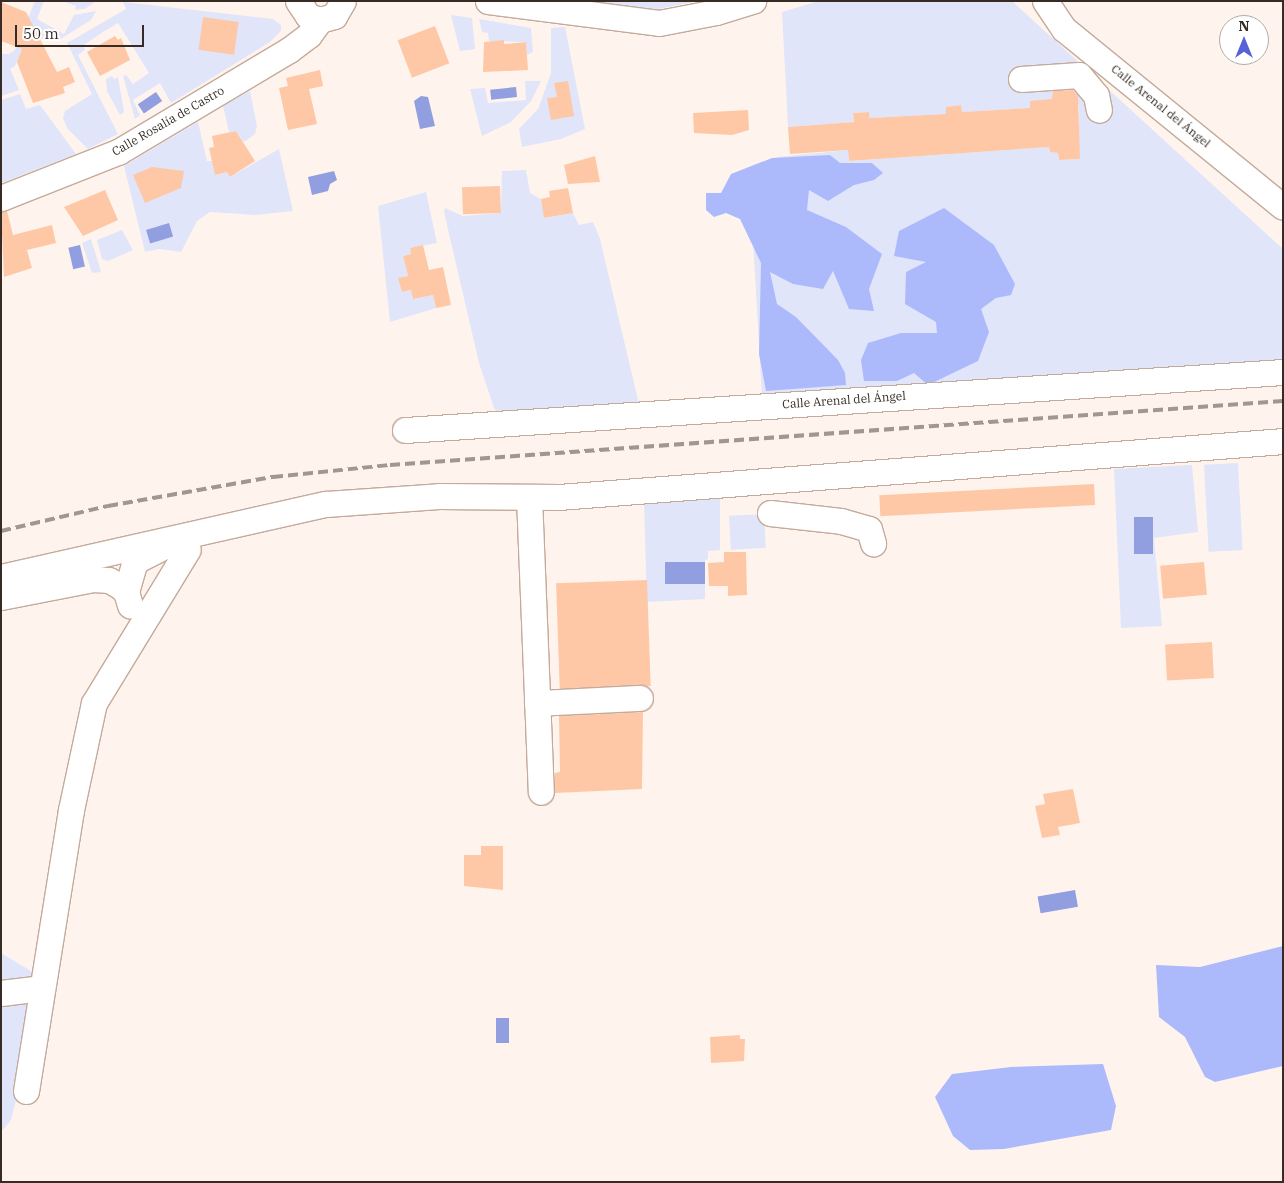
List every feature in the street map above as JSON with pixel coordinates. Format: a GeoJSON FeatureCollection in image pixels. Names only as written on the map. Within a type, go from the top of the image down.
{"type":"FeatureCollection","features":[{"type":"Feature","properties":{"kind":"street"},"geometry":{"type":"LineString","coordinates":[[298,1],[308,16],[320,20]]}},
{"type":"Feature","properties":{"kind":"street","name":"Calle Rosalía de Castro"},"geometry":{"type":"LineString","coordinates":[[1,198],[118,152],[289,50],[309,35],[320,20],[334,16],[343,1]]}},
{"type":"Feature","properties":{"kind":"street"},"geometry":{"type":"LineString","coordinates":[[488,1],[659,22],[716,12],[753,1]]}},
{"type":"Feature","properties":{"kind":"street","name":"Calle Arenal del Ángel"},"geometry":{"type":"LineString","coordinates":[[1045,1],[1064,29],[1283,207]]}},
{"type":"Feature","properties":{"kind":"street"},"geometry":{"type":"LineString","coordinates":[[1021,79],[1079,76],[1096,94],[1099,110]]}},
{"type":"Feature","properties":{"kind":"street","name":"Calle Arenal del Ángel"},"geometry":{"type":"LineString","coordinates":[[405,430],[1283,372]]}},
{"type":"Feature","properties":{"kind":"street"},"geometry":{"type":"LineString","coordinates":[[1,596],[136,561],[348,514],[503,503],[529,497],[759,482],[1283,441]]}},
{"type":"Feature","properties":{"kind":"street"},"geometry":{"type":"LineString","coordinates":[[1,577],[286,511],[390,498],[501,494],[529,497]]}},
{"type":"Feature","properties":{"kind":"street"},"geometry":{"type":"LineString","coordinates":[[529,497],[541,792]]}},
{"type":"Feature","properties":{"kind":"street"},"geometry":{"type":"LineString","coordinates":[[132,638],[130,604],[126,592],[136,561],[162,546],[268,521],[286,511]]}},
{"type":"Feature","properties":{"kind":"street"},"geometry":{"type":"LineString","coordinates":[[770,514],[841,521],[869,529],[873,543]]}},
{"type":"Feature","properties":{"kind":"street"},"geometry":{"type":"LineString","coordinates":[[26,1091],[71,810],[92,711],[132,638],[188,549]]}},
{"type":"Feature","properties":{"kind":"street"},"geometry":{"type":"LineString","coordinates":[[1,585],[120,558],[136,561],[151,574],[158,596]]}},
{"type":"Feature","properties":{"kind":"street"},"geometry":{"type":"LineString","coordinates":[[1,596],[93,579],[109,580],[126,592]]}},
{"type":"Feature","properties":{"kind":"street"},"geometry":{"type":"LineString","coordinates":[[537,703],[640,698]]}},
{"type":"Feature","properties":{"kind":"street"},"geometry":{"type":"LineString","coordinates":[[1,993],[40,996]]}},
{"type":"Feature","properties":{"kind":"street"},"geometry":{"type":"LineString","coordinates":[[1,1011],[40,996]]}},
{"type":"Feature","properties":{"kind":"shaded area"},"geometry":{"type":"Polygon","coordinates":[[[35,1],[44,1],[37,19],[64,34],[74,15],[96,11],[91,20],[59,40],[38,38],[25,43],[15,66],[10,69],[19,90],[1,96],[1,54],[9,54],[15,50],[35,1]]]}},
{"type":"Feature","properties":{"kind":"shaded area"},"geometry":{"type":"Polygon","coordinates":[[[62,1],[96,1],[85,9],[75,10],[76,6],[62,1]]]}},
{"type":"Feature","properties":{"kind":"shaded area"},"geometry":{"type":"Polygon","coordinates":[[[594,1],[697,1],[654,10],[594,1]]]}},
{"type":"Feature","properties":{"kind":"shaded area"},"geometry":{"type":"Polygon","coordinates":[[[819,1],[1012,1],[1283,249],[1283,362],[762,396],[750,189],[779,178],[777,157],[848,150],[849,161],[1049,147],[1050,152],[1058,153],[1059,160],[1079,159],[1079,106],[1070,99],[1077,93],[1076,84],[1053,85],[1053,94],[1062,101],[1030,101],[1030,108],[962,112],[961,105],[946,107],[946,114],[869,118],[869,112],[853,113],[854,122],[788,127],[782,12],[819,1]]]}},
{"type":"Feature","properties":{"kind":"shaded area"},"geometry":{"type":"Polygon","coordinates":[[[123,2],[273,19],[281,25],[281,31],[270,42],[171,103],[160,83],[133,100],[140,115],[135,119],[123,76],[126,75],[133,84],[149,73],[118,23],[103,32],[84,45],[85,50],[78,55],[118,134],[88,149],[67,128],[63,118],[65,111],[92,94],[67,43],[126,9],[123,2]]]}},
{"type":"Feature","properties":{"kind":"shaded area"},"geometry":{"type":"Polygon","coordinates":[[[451,15],[472,18],[475,49],[460,51],[451,15]]]}},
{"type":"Feature","properties":{"kind":"shaded area"},"geometry":{"type":"Polygon","coordinates":[[[479,19],[531,28],[533,52],[527,55],[526,42],[489,41],[488,33],[482,32],[479,19]]]}},
{"type":"Feature","properties":{"kind":"shaded area"},"geometry":{"type":"Polygon","coordinates":[[[565,27],[585,129],[561,139],[522,147],[519,129],[538,109],[551,73],[551,28],[565,27]]]}},
{"type":"Feature","properties":{"kind":"shaded area"},"geometry":{"type":"Polygon","coordinates":[[[112,76],[114,79],[118,77],[124,112],[120,115],[107,91],[106,79],[112,76]]]}},
{"type":"Feature","properties":{"kind":"shaded area"},"geometry":{"type":"Polygon","coordinates":[[[525,81],[541,81],[531,101],[511,122],[482,136],[470,89],[485,88],[488,103],[526,100],[525,81]]]}},
{"type":"Feature","properties":{"kind":"shaded area"},"geometry":{"type":"Polygon","coordinates":[[[516,87],[517,97],[491,100],[490,90],[516,87]]]}},
{"type":"Feature","properties":{"kind":"shaded area"},"geometry":{"type":"Polygon","coordinates":[[[250,91],[257,126],[255,134],[244,142],[236,131],[229,132],[223,106],[250,91]]]}},
{"type":"Feature","properties":{"kind":"shaded area"},"geometry":{"type":"Polygon","coordinates":[[[156,92],[162,101],[144,113],[138,104],[156,92]]]}},
{"type":"Feature","properties":{"kind":"shaded area"},"geometry":{"type":"Polygon","coordinates":[[[20,94],[26,109],[40,105],[76,154],[1,183],[1,100],[20,94]]]}},
{"type":"Feature","properties":{"kind":"shaded area"},"geometry":{"type":"Polygon","coordinates":[[[421,96],[428,97],[435,126],[420,129],[414,101],[421,96]]]}},
{"type":"Feature","properties":{"kind":"shaded area"},"geometry":{"type":"Polygon","coordinates":[[[198,122],[207,161],[212,161],[215,175],[227,172],[230,177],[279,149],[293,211],[256,215],[210,212],[197,221],[181,252],[159,249],[145,252],[124,166],[198,122]]]}},
{"type":"Feature","properties":{"kind":"shaded area"},"geometry":{"type":"Polygon","coordinates":[[[830,155],[840,163],[872,163],[883,173],[874,180],[854,185],[828,201],[809,190],[807,210],[846,227],[882,254],[869,289],[874,311],[849,309],[833,271],[823,289],[793,284],[770,272],[777,304],[796,317],[838,360],[845,373],[846,385],[766,391],[759,354],[761,263],[740,219],[726,213],[714,217],[706,210],[706,193],[721,193],[731,174],[772,158],[830,155]]]}},
{"type":"Feature","properties":{"kind":"shaded area"},"geometry":{"type":"Polygon","coordinates":[[[526,170],[530,193],[541,199],[545,218],[573,213],[579,225],[593,222],[600,239],[639,404],[498,413],[494,408],[479,363],[444,212],[445,208],[463,216],[501,213],[502,171],[526,170]]]}},
{"type":"Feature","properties":{"kind":"shaded area"},"geometry":{"type":"Polygon","coordinates":[[[334,171],[337,180],[330,184],[328,191],[312,195],[308,177],[334,171]]]}},
{"type":"Feature","properties":{"kind":"shaded area"},"geometry":{"type":"Polygon","coordinates":[[[426,192],[437,243],[410,248],[411,254],[403,256],[408,276],[399,278],[402,292],[411,290],[413,299],[433,295],[436,308],[390,322],[378,206],[426,192]]]}},
{"type":"Feature","properties":{"kind":"shaded area"},"geometry":{"type":"Polygon","coordinates":[[[944,208],[994,245],[1015,284],[1011,295],[996,298],[981,309],[989,332],[978,361],[928,385],[914,373],[897,381],[864,381],[861,360],[868,343],[901,333],[937,333],[936,322],[905,304],[906,272],[926,262],[894,256],[899,231],[944,208]]]}},
{"type":"Feature","properties":{"kind":"shaded area"},"geometry":{"type":"Polygon","coordinates":[[[169,223],[173,236],[150,243],[146,230],[169,223]]]}},
{"type":"Feature","properties":{"kind":"shaded area"},"geometry":{"type":"Polygon","coordinates":[[[122,230],[133,250],[108,261],[102,259],[97,240],[122,230]]]}},
{"type":"Feature","properties":{"kind":"shaded area"},"geometry":{"type":"Polygon","coordinates":[[[91,239],[101,272],[92,273],[82,243],[91,239]]]}},
{"type":"Feature","properties":{"kind":"shaded area"},"geometry":{"type":"Polygon","coordinates":[[[80,245],[85,266],[73,269],[68,248],[80,245]]]}},
{"type":"Feature","properties":{"kind":"shaded area"},"geometry":{"type":"Polygon","coordinates":[[[1238,463],[1243,550],[1209,552],[1204,465],[1238,463]]]}},
{"type":"Feature","properties":{"kind":"shaded area"},"geometry":{"type":"Polygon","coordinates":[[[1192,465],[1198,532],[1154,538],[1162,626],[1121,628],[1114,469],[1192,465]]]}},
{"type":"Feature","properties":{"kind":"shaded area"},"geometry":{"type":"Polygon","coordinates":[[[720,497],[720,550],[708,551],[708,559],[705,560],[705,599],[647,602],[644,502],[720,497]]]}},
{"type":"Feature","properties":{"kind":"shaded area"},"geometry":{"type":"Polygon","coordinates":[[[764,514],[766,548],[731,550],[729,516],[764,514]]]}},
{"type":"Feature","properties":{"kind":"shaded area"},"geometry":{"type":"Polygon","coordinates":[[[1134,517],[1153,517],[1153,554],[1134,554],[1134,517]]]}},
{"type":"Feature","properties":{"kind":"shaded area"},"geometry":{"type":"Polygon","coordinates":[[[665,562],[705,562],[705,584],[665,584],[665,562]]]}},
{"type":"Feature","properties":{"kind":"shaded area"},"geometry":{"type":"Polygon","coordinates":[[[1075,890],[1078,907],[1041,913],[1038,897],[1075,890]]]}},
{"type":"Feature","properties":{"kind":"shaded area"},"geometry":{"type":"Polygon","coordinates":[[[1283,946],[1283,1066],[1215,1082],[1205,1077],[1185,1037],[1159,1017],[1156,965],[1200,967],[1283,946]]]}},
{"type":"Feature","properties":{"kind":"shaded area"},"geometry":{"type":"Polygon","coordinates":[[[1,953],[41,977],[31,1040],[11,1120],[1,1132],[1,953]]]}},
{"type":"Feature","properties":{"kind":"shaded area"},"geometry":{"type":"Polygon","coordinates":[[[496,1018],[509,1018],[509,1043],[496,1043],[496,1018]]]}},
{"type":"Feature","properties":{"kind":"shaded area"},"geometry":{"type":"Polygon","coordinates":[[[1103,1064],[1116,1106],[1111,1130],[1004,1149],[970,1150],[953,1136],[935,1097],[952,1074],[1011,1067],[1103,1064]]]}},
{"type":"Feature","properties":{"kind":"building"},"geometry":{"type":"Polygon","coordinates":[[[1,2],[26,12],[57,72],[69,67],[75,82],[63,87],[65,93],[33,103],[17,62],[22,49],[1,41],[1,2]]]}},
{"type":"Feature","properties":{"kind":"building"},"geometry":{"type":"Polygon","coordinates":[[[203,17],[239,22],[234,55],[198,50],[203,17]]]}},
{"type":"Feature","properties":{"kind":"building"},"geometry":{"type":"Polygon","coordinates":[[[435,26],[449,63],[412,78],[398,40],[435,26]]]}},
{"type":"Feature","properties":{"kind":"building"},"geometry":{"type":"Polygon","coordinates":[[[115,36],[118,40],[121,38],[130,60],[100,76],[87,52],[115,36]]]}},
{"type":"Feature","properties":{"kind":"building"},"geometry":{"type":"Polygon","coordinates":[[[504,40],[504,44],[526,42],[528,70],[483,72],[484,42],[504,40]]]}},
{"type":"Feature","properties":{"kind":"building"},"geometry":{"type":"Polygon","coordinates":[[[320,70],[323,86],[309,89],[317,124],[288,130],[279,88],[288,86],[286,78],[320,70]]]}},
{"type":"Feature","properties":{"kind":"building"},"geometry":{"type":"Polygon","coordinates":[[[568,81],[574,116],[551,120],[547,98],[557,97],[554,83],[568,81]]]}},
{"type":"Feature","properties":{"kind":"building"},"geometry":{"type":"Polygon","coordinates":[[[1073,90],[1078,96],[1080,159],[1059,160],[1058,153],[1050,152],[1049,147],[849,161],[848,150],[790,154],[788,127],[854,122],[853,113],[869,112],[869,118],[946,114],[946,107],[961,105],[962,112],[1030,108],[1030,101],[1052,99],[1053,91],[1073,90]]]}},
{"type":"Feature","properties":{"kind":"building"},"geometry":{"type":"Polygon","coordinates":[[[748,110],[749,130],[732,135],[694,133],[693,113],[748,110]]]}},
{"type":"Feature","properties":{"kind":"building"},"geometry":{"type":"Polygon","coordinates":[[[236,131],[255,161],[230,177],[227,172],[215,175],[209,148],[214,147],[212,136],[236,131]]]}},
{"type":"Feature","properties":{"kind":"building"},"geometry":{"type":"Polygon","coordinates":[[[595,156],[600,182],[568,184],[564,165],[595,156]]]}},
{"type":"Feature","properties":{"kind":"building"},"geometry":{"type":"Polygon","coordinates":[[[152,167],[184,171],[181,188],[145,203],[133,175],[152,167]]]}},
{"type":"Feature","properties":{"kind":"building"},"geometry":{"type":"Polygon","coordinates":[[[500,186],[501,213],[463,214],[462,187],[500,186]]]}},
{"type":"Feature","properties":{"kind":"building"},"geometry":{"type":"Polygon","coordinates":[[[568,188],[573,213],[544,218],[541,199],[550,197],[549,191],[568,188]]]}},
{"type":"Feature","properties":{"kind":"building"},"geometry":{"type":"Polygon","coordinates":[[[105,190],[118,220],[83,236],[64,207],[105,190]]]}},
{"type":"Feature","properties":{"kind":"building"},"geometry":{"type":"Polygon","coordinates":[[[7,211],[13,235],[52,225],[56,243],[27,250],[32,268],[4,277],[1,212],[7,211]]]}},
{"type":"Feature","properties":{"kind":"building"},"geometry":{"type":"Polygon","coordinates":[[[423,245],[429,270],[443,267],[451,305],[436,308],[433,295],[413,299],[411,290],[402,292],[398,278],[408,276],[403,256],[411,254],[410,248],[423,245]]]}},
{"type":"Feature","properties":{"kind":"building"},"geometry":{"type":"Polygon","coordinates":[[[1094,484],[1095,505],[880,516],[879,495],[1094,484]]]}},
{"type":"Feature","properties":{"kind":"building"},"geometry":{"type":"Polygon","coordinates":[[[724,552],[746,552],[747,595],[728,596],[728,586],[709,586],[708,563],[724,562],[724,552]]]}},
{"type":"Feature","properties":{"kind":"building"},"geometry":{"type":"Polygon","coordinates":[[[1204,562],[1207,595],[1163,599],[1160,566],[1204,562]]]}},
{"type":"Feature","properties":{"kind":"building"},"geometry":{"type":"Polygon","coordinates":[[[647,580],[651,686],[560,689],[556,583],[647,580]]]}},
{"type":"Feature","properties":{"kind":"building"},"geometry":{"type":"Polygon","coordinates":[[[1212,642],[1214,678],[1167,680],[1165,644],[1212,642]]]}},
{"type":"Feature","properties":{"kind":"building"},"geometry":{"type":"Polygon","coordinates":[[[643,712],[642,789],[555,793],[555,773],[560,772],[559,716],[643,712]]]}},
{"type":"Feature","properties":{"kind":"building"},"geometry":{"type":"Polygon","coordinates":[[[1073,789],[1080,823],[1058,827],[1060,835],[1042,838],[1035,806],[1045,804],[1043,794],[1073,789]]]}},
{"type":"Feature","properties":{"kind":"building"},"geometry":{"type":"Polygon","coordinates":[[[481,846],[503,846],[503,890],[464,886],[464,855],[481,855],[481,846]]]}},
{"type":"Feature","properties":{"kind":"building"},"geometry":{"type":"Polygon","coordinates":[[[740,1035],[740,1039],[745,1039],[744,1061],[711,1063],[710,1037],[740,1035]]]}},
{"type":"Feature","properties":{"kind":"railway"},"geometry":{"type":"LineString","coordinates":[[1,531],[108,506],[273,477],[390,465],[1283,401]]}}]}
